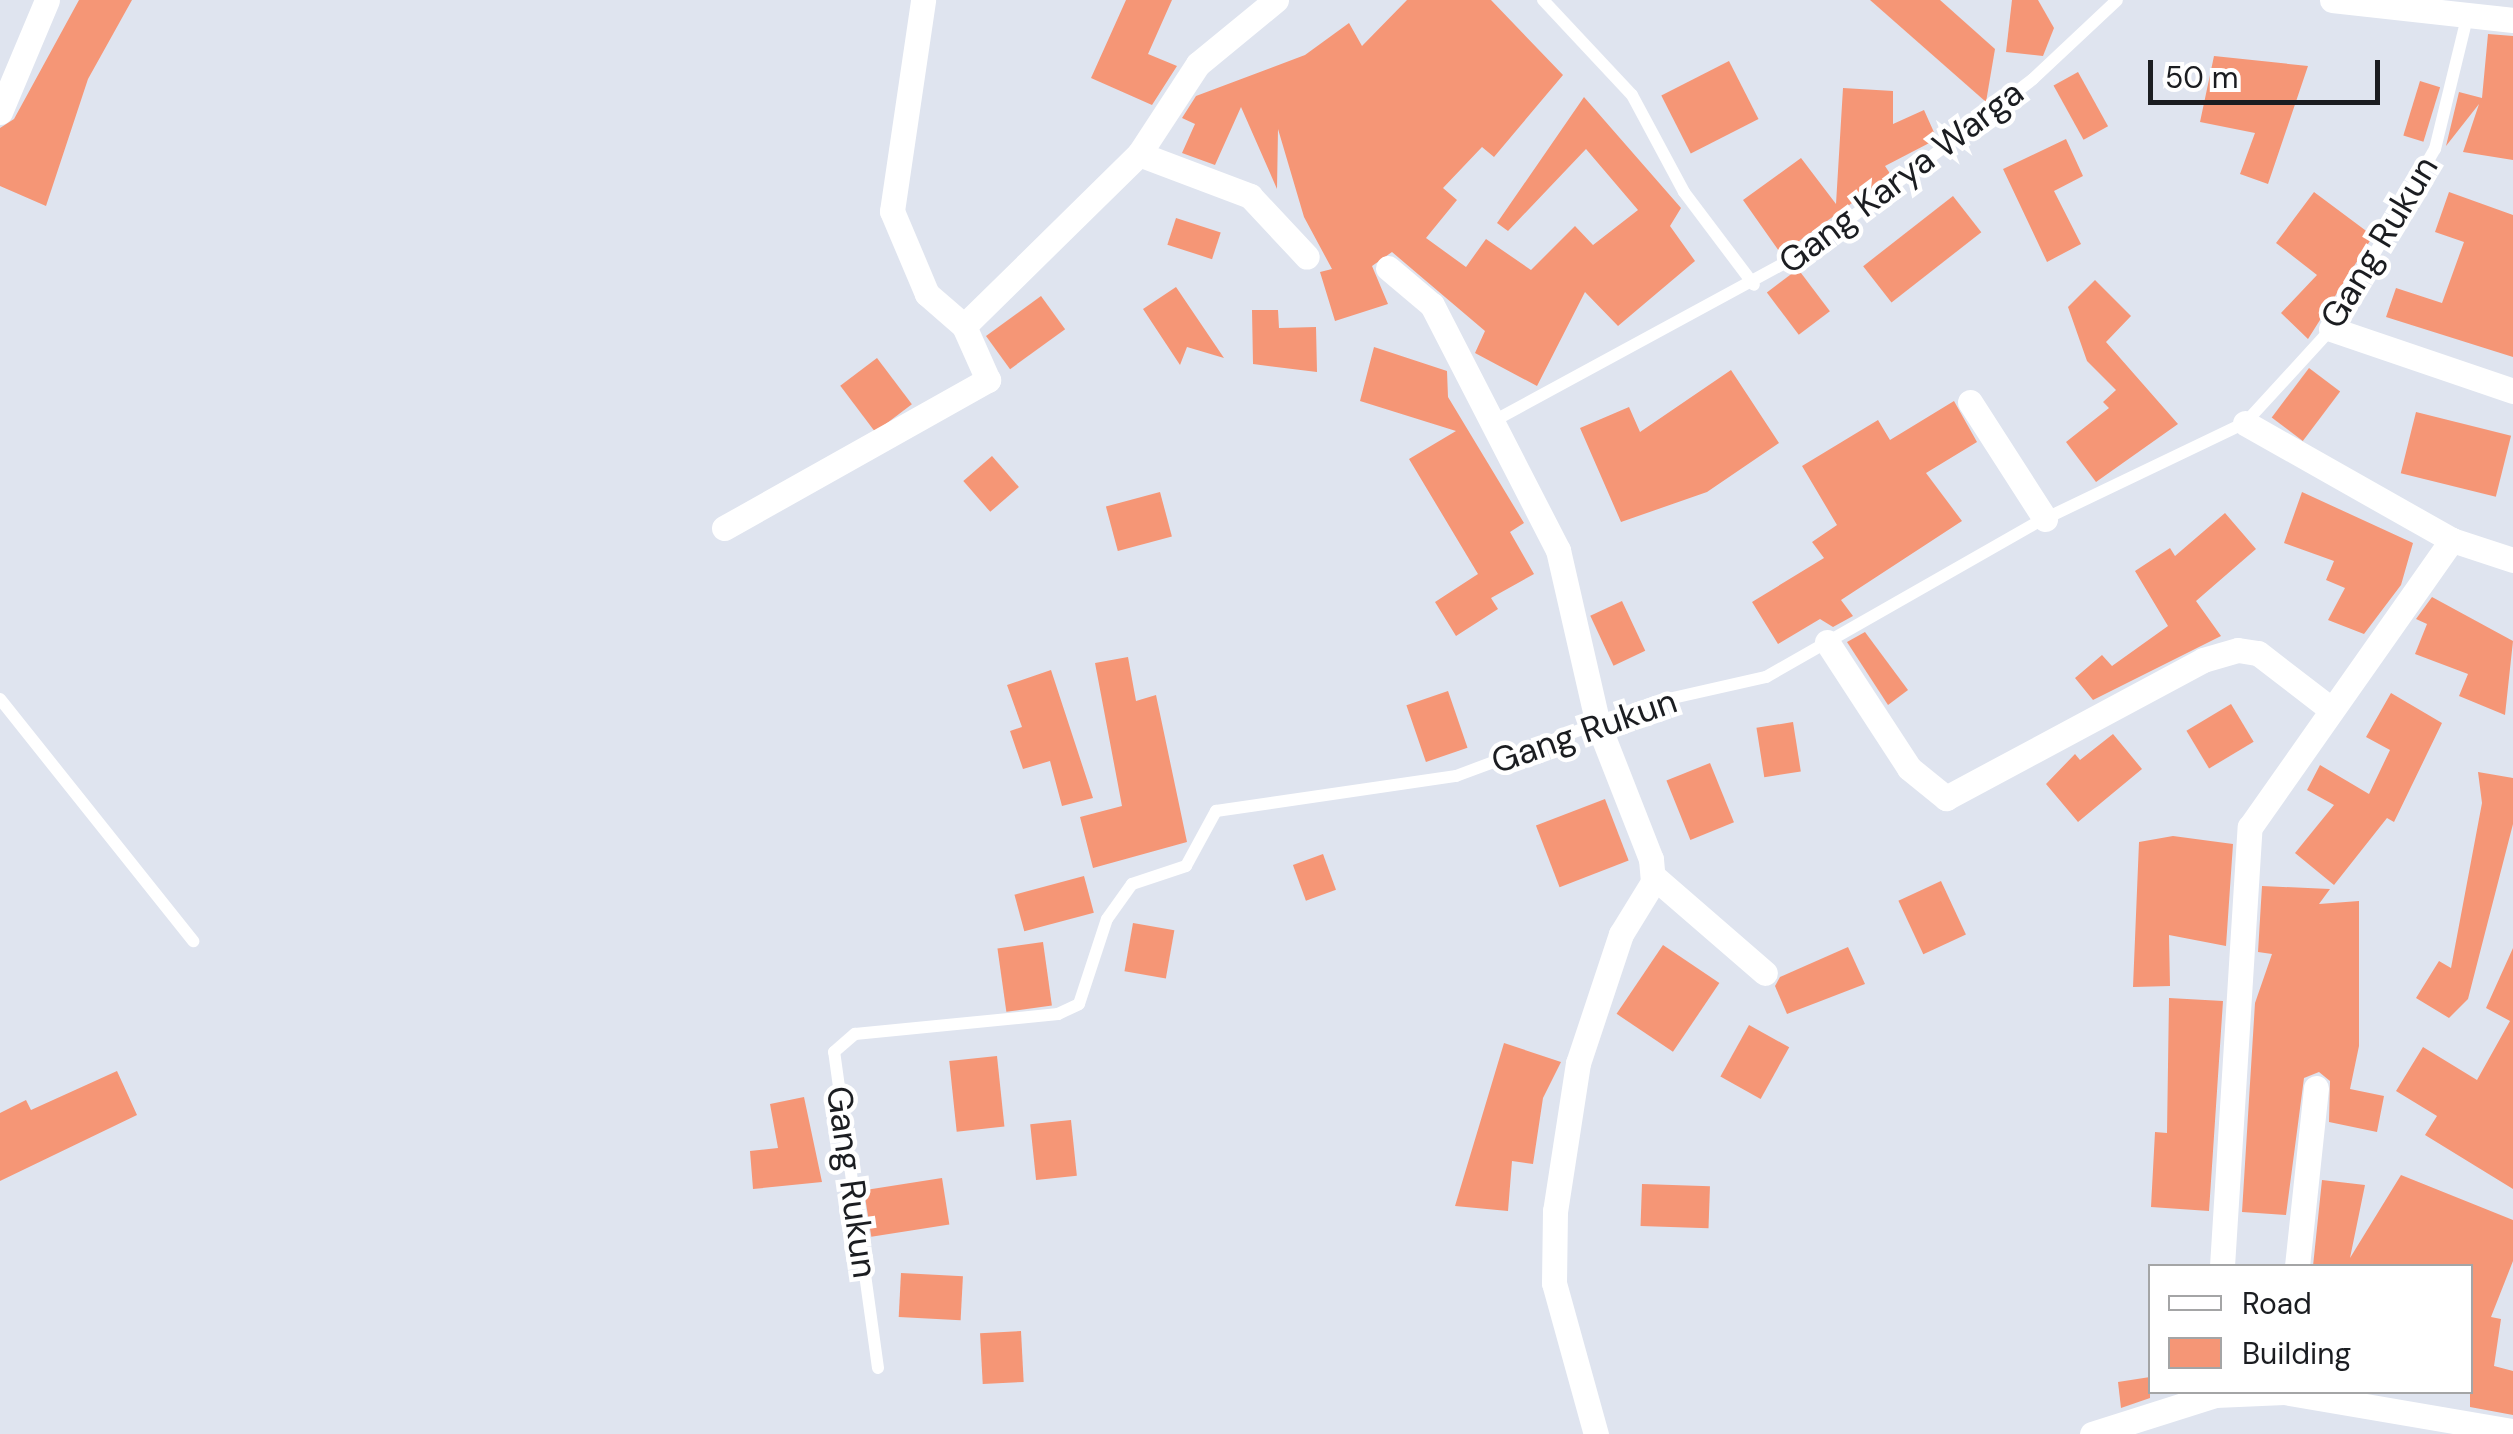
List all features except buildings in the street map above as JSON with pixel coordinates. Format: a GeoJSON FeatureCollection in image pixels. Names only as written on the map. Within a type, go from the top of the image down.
{"type":"FeatureCollection","features":[{"type":"Feature","properties":{"kind":"street"},"geometry":{"type":"LineString","coordinates":[[0,112],[47,0]]}},
{"type":"Feature","properties":{"kind":"street"},"geometry":{"type":"LineString","coordinates":[[724,528],[983,390],[986,366],[964,326],[926,294],[892,212],[923,0]]}},
{"type":"Feature","properties":{"kind":"street"},"geometry":{"type":"LineString","coordinates":[[964,326],[1139,154],[1198,64],[1276,0]]}},
{"type":"Feature","properties":{"kind":"street"},"geometry":{"type":"LineString","coordinates":[[2332,0],[2513,20]]}},
{"type":"Feature","properties":{"kind":"street"},"geometry":{"type":"LineString","coordinates":[[1139,154],[1250,196],[1306,257]]}},
{"type":"Feature","properties":{"kind":"street"},"geometry":{"type":"LineString","coordinates":[[1388,268],[1432,305],[1558,550],[1598,724],[1653,876],[1765,973]]}},
{"type":"Feature","properties":{"kind":"street"},"geometry":{"type":"LineString","coordinates":[[2331,329],[2513,392]]}},
{"type":"Feature","properties":{"kind":"street"},"geometry":{"type":"LineString","coordinates":[[1970,402],[2044,519]]}},
{"type":"Feature","properties":{"kind":"street"},"geometry":{"type":"LineString","coordinates":[[2244,422],[2452,540],[2513,560]]}},
{"type":"Feature","properties":{"kind":"street"},"geometry":{"type":"LineString","coordinates":[[2222,1264],[2241,856],[2262,805],[2452,540]]}},
{"type":"Feature","properties":{"kind":"street"},"geometry":{"type":"LineString","coordinates":[[1827,642],[1908,768],[1946,798],[2203,660],[2238,650],[2258,652],[2332,710]]}},
{"type":"Feature","properties":{"kind":"street"},"geometry":{"type":"LineString","coordinates":[[1596,1434],[1554,1283],[1555,1211],[1578,1063],[1621,934],[1653,876]]}},
{"type":"Feature","properties":{"kind":"street"},"geometry":{"type":"LineString","coordinates":[[2297,1264],[2316,1088]]}},
{"type":"Feature","properties":{"kind":"street"},"geometry":{"type":"LineString","coordinates":[[2092,1434],[2213,1394]]}},
{"type":"Feature","properties":{"kind":"street"},"geometry":{"type":"LineString","coordinates":[[2296,1394],[2513,1431]]}},
{"type":"Feature","properties":{"kind":"lane"},"geometry":{"type":"LineString","coordinates":[[1543,0],[1632,95],[1684,192],[1754,285]]}},
{"type":"Feature","properties":{"kind":"lane","name":"Gang Karya Warga"},"geometry":{"type":"LineString","coordinates":[[1490,422],[1754,285],[2033,79],[2117,0]]}},
{"type":"Feature","properties":{"kind":"lane","name":"Gang Rukun"},"geometry":{"type":"LineString","coordinates":[[878,1368],[834,1052],[856,1034],[1058,1014],[1079,1004],[1106,919],[1132,884],[1186,866],[1216,811],[1456,776],[1598,724],[1766,677],[2044,519],[2244,422],[2331,329],[2435,149],[2468,14]]}},
{"type":"Feature","properties":{"kind":"lane"},"geometry":{"type":"LineString","coordinates":[[0,699],[193,941]]}}]}
